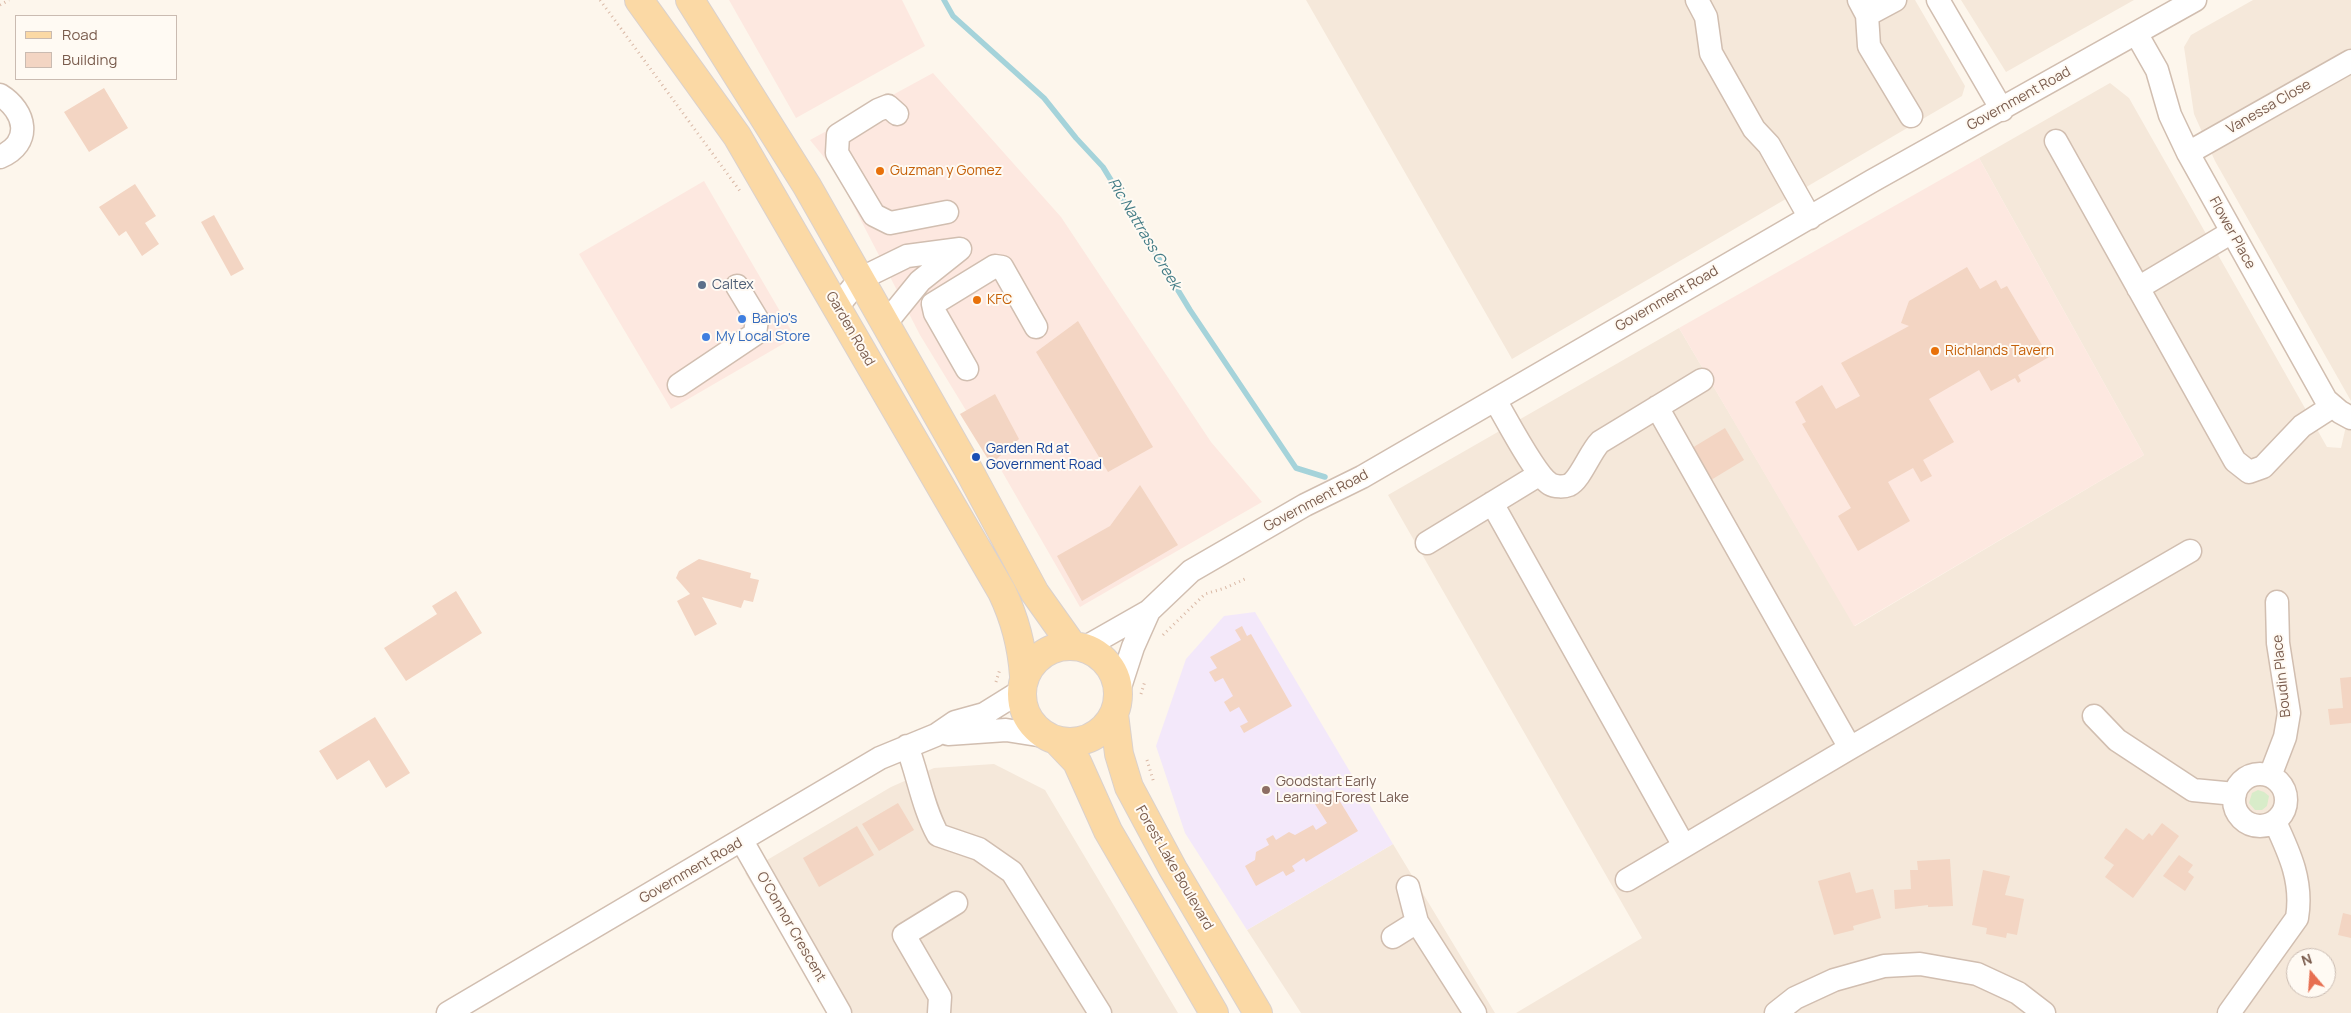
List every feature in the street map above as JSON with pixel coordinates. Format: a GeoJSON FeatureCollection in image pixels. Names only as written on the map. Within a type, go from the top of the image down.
{"type":"FeatureCollection","features":[{"type":"Feature","properties":{"kind":"main road","name":"Garden Road"},"geometry":{"type":"LineString","coordinates":[[639,0],[737,136],[1002,592],[1010,608],[1020,641],[1023,683]]}},
{"type":"Feature","properties":{"kind":"main road"},"geometry":{"type":"LineString","coordinates":[[690,0],[807,186],[967,468],[1034,593],[1078,646]]}},
{"type":"Feature","properties":{"kind":"main road"},"geometry":{"type":"LineString","coordinates":[[1051,739],[1071,743],[1090,738],[1107,726],[1124,700],[1115,676],[1108,664],[1097,654],[1078,646],[1057,647],[1043,653],[1032,663],[1023,683],[1022,704],[1026,716],[1034,727],[1051,739],[1076,762],[1108,831],[1214,1013]]}},
{"type":"Feature","properties":{"kind":"main road","name":"Forest Lake Boulevard"},"geometry":{"type":"LineString","coordinates":[[1124,700],[1119,754],[1129,787],[1173,869],[1258,1013]]}},
{"type":"Feature","properties":{"kind":"street"},"geometry":{"type":"LineString","coordinates":[[1697,0],[1706,17],[1711,53],[1754,129],[1769,145],[1810,218]]}},
{"type":"Feature","properties":{"kind":"street"},"geometry":{"type":"LineString","coordinates":[[1895,0],[1863,8],[1869,46],[1911,116]]}},
{"type":"Feature","properties":{"kind":"street"},"geometry":{"type":"LineString","coordinates":[[1938,0],[2002,110]]}},
{"type":"Feature","properties":{"kind":"street","name":"Government Road"},"geometry":{"type":"LineString","coordinates":[[1078,646],[1149,611],[1191,571],[1305,506],[1362,477],[1810,218],[2195,0]]}},
{"type":"Feature","properties":{"kind":"street","name":"Flower Place"},"geometry":{"type":"LineString","coordinates":[[2136,34],[2157,70],[2170,114],[2188,153],[2326,400],[2351,418]]}},
{"type":"Feature","properties":{"kind":"street","name":"Vanessa Close"},"geometry":{"type":"LineString","coordinates":[[2188,153],[2351,61]]}},
{"type":"Feature","properties":{"kind":"street"},"geometry":{"type":"LineString","coordinates":[[0,95],[12,103],[19,113],[23,126],[18,142],[9,153],[0,157]]}},
{"type":"Feature","properties":{"kind":"street"},"geometry":{"type":"LineString","coordinates":[[897,114],[888,106],[878,110],[838,135],[837,153],[874,215],[890,224],[947,212]]}},
{"type":"Feature","properties":{"kind":"street"},"geometry":{"type":"LineString","coordinates":[[2056,141],[2235,461],[2249,472],[2263,467],[2302,426],[2332,406]]}},
{"type":"Feature","properties":{"kind":"street"},"geometry":{"type":"LineString","coordinates":[[2138,288],[2232,232]]}},
{"type":"Feature","properties":{"kind":"street"},"geometry":{"type":"LineString","coordinates":[[837,307],[860,280],[907,256],[960,249],[920,280],[885,324]]}},
{"type":"Feature","properties":{"kind":"street"},"geometry":{"type":"LineString","coordinates":[[967,368],[935,313],[933,304],[994,266],[1002,267],[1036,327]]}},
{"type":"Feature","properties":{"kind":"street"},"geometry":{"type":"LineString","coordinates":[[679,385],[755,334],[757,319],[737,286]]}},
{"type":"Feature","properties":{"kind":"street"},"geometry":{"type":"LineString","coordinates":[[1495,400],[1540,474],[1551,484],[1562,487],[1570,485],[1600,442],[1702,380]]}},
{"type":"Feature","properties":{"kind":"street"},"geometry":{"type":"LineString","coordinates":[[1657,407],[1850,748]]}},
{"type":"Feature","properties":{"kind":"street"},"geometry":{"type":"LineString","coordinates":[[1427,543],[1540,474]]}},
{"type":"Feature","properties":{"kind":"street"},"geometry":{"type":"LineString","coordinates":[[1492,504],[1684,846]]}},
{"type":"Feature","properties":{"kind":"street"},"geometry":{"type":"LineString","coordinates":[[1628,880],[1850,748],[2190,551]]}},
{"type":"Feature","properties":{"kind":"street","name":"Boudin Place"},"geometry":{"type":"LineString","coordinates":[[2270,776],[2285,737],[2289,713],[2278,643],[2277,602]]}},
{"type":"Feature","properties":{"kind":"street","name":"Government Road"},"geometry":{"type":"LineString","coordinates":[[1124,700],[1133,647],[1149,611]]}},
{"type":"Feature","properties":{"kind":"street","name":"Government Road"},"geometry":{"type":"LineString","coordinates":[[448,1013],[880,758],[936,735],[955,722],[984,714],[997,707],[1023,683]]}},
{"type":"Feature","properties":{"kind":"street"},"geometry":{"type":"LineString","coordinates":[[2094,716],[2117,740],[2193,790],[2235,794]]}},
{"type":"Feature","properties":{"kind":"street","name":"Government Road"},"geometry":{"type":"LineString","coordinates":[[936,735],[1006,730],[1051,739]]}},
{"type":"Feature","properties":{"kind":"street"},"geometry":{"type":"LineString","coordinates":[[907,746],[930,820],[938,835],[979,849],[1012,872],[1100,1013]]}},
{"type":"Feature","properties":{"kind":"street"},"geometry":{"type":"LineString","coordinates":[[2263,774],[2270,776],[2282,786],[2286,794],[2285,810],[2275,822],[2258,827],[2249,824],[2237,812],[2235,794],[2240,784],[2250,776],[2263,774]]}},
{"type":"Feature","properties":{"kind":"street"},"geometry":{"type":"LineString","coordinates":[[2230,1013],[2297,918],[2300,901],[2298,883],[2293,862],[2275,822]]}},
{"type":"Feature","properties":{"kind":"street","name":"O'Connor Crescent"},"geometry":{"type":"LineString","coordinates":[[742,841],[840,1013]]}},
{"type":"Feature","properties":{"kind":"street"},"geometry":{"type":"LineString","coordinates":[[1408,886],[1417,922],[1475,1013]]}},
{"type":"Feature","properties":{"kind":"street"},"geometry":{"type":"LineString","coordinates":[[939,1013],[940,997],[904,935],[956,903]]}},
{"type":"Feature","properties":{"kind":"street"},"geometry":{"type":"LineString","coordinates":[[1393,937],[1417,922]]}},
{"type":"Feature","properties":{"kind":"street"},"geometry":{"type":"LineString","coordinates":[[1776,1013],[1795,998],[1834,980],[1884,966],[1920,964],[1977,974],[2018,993],[2044,1013]]}},
{"type":"Feature","properties":{"kind":"path"},"geometry":{"type":"LineString","coordinates":[[0,5],[9,0]]}},
{"type":"Feature","properties":{"kind":"path"},"geometry":{"type":"LineString","coordinates":[[600,0],[743,194]]}},
{"type":"Feature","properties":{"kind":"path"},"geometry":{"type":"LineString","coordinates":[[1160,638],[1205,594],[1245,579]]}},
{"type":"Feature","properties":{"kind":"path"},"geometry":{"type":"LineString","coordinates":[[997,707],[993,698],[1001,664]]}},
{"type":"Feature","properties":{"kind":"path"},"geometry":{"type":"LineString","coordinates":[[1124,700],[1146,674]]}},
{"type":"Feature","properties":{"kind":"path"},"geometry":{"type":"LineString","coordinates":[[1146,758],[1155,785]]}},
{"type":"Feature","properties":{"kind":"shaded area"},"geometry":{"type":"Polygon","coordinates":[[[729,0],[902,0],[925,46],[796,118],[729,0]]]}},
{"type":"Feature","properties":{"kind":"shaded area"},"geometry":{"type":"Polygon","coordinates":[[[1306,0],[1915,0],[1965,86],[1962,96],[1512,359],[1306,0]]]}},
{"type":"Feature","properties":{"kind":"shaded area"},"geometry":{"type":"Polygon","coordinates":[[[1961,0],[2134,0],[2006,72],[1961,0]]]}},
{"type":"Feature","properties":{"kind":"shaded area"},"geometry":{"type":"Polygon","coordinates":[[[2253,0],[2351,0],[2351,401],[2215,161],[2194,114],[2184,47],[2191,35],[2253,0]]]}},
{"type":"Feature","properties":{"kind":"shaded area"},"geometry":{"type":"Polygon","coordinates":[[[933,73],[1061,217],[1211,442],[1262,502],[1080,607],[981,435],[920,335],[836,172],[810,140],[933,73]]]}},
{"type":"Feature","properties":{"kind":"shaded area"},"geometry":{"type":"Polygon","coordinates":[[[2110,83],[2129,98],[2327,447],[2341,448],[2351,404],[2351,1013],[1516,1013],[1642,938],[1388,495],[1679,328],[1855,626],[2144,455],[1979,158],[2110,83]]]}},
{"type":"Feature","properties":{"kind":"shaded area"},"geometry":{"type":"Polygon","coordinates":[[[1979,158],[2144,455],[1854,626],[1679,328],[1979,158]]]}},
{"type":"Feature","properties":{"kind":"shaded area"},"geometry":{"type":"Polygon","coordinates":[[[704,181],[795,337],[671,409],[579,254],[704,181]]]}},
{"type":"Feature","properties":{"kind":"shaded area","name":"Goodstart Early Learning Forest Lake"},"geometry":{"type":"Polygon","coordinates":[[[1255,612],[1393,844],[1247,930],[1185,833],[1156,746],[1186,659],[1224,616],[1255,612]]]}},
{"type":"Feature","properties":{"kind":"shaded area"},"geometry":{"type":"Polygon","coordinates":[[[994,764],[1045,790],[1178,1013],[829,1013],[745,873],[891,787],[934,768],[994,764]]]}},
{"type":"Feature","properties":{"kind":"shaded area"},"geometry":{"type":"Polygon","coordinates":[[[1393,844],[1495,1013],[1301,1013],[1247,930],[1393,844]]]}},
{"type":"Feature","properties":{"kind":"green space"},"geometry":{"type":"Polygon","coordinates":[[[2258,790],[2269,796],[2267,806],[2262,810],[2255,810],[2249,803],[2252,793],[2258,790]]]}},
{"type":"Feature","properties":{"kind":"building"},"geometry":{"type":"Polygon","coordinates":[[[104,88],[128,128],[89,152],[64,112],[104,88]]]}},
{"type":"Feature","properties":{"kind":"building"},"geometry":{"type":"Polygon","coordinates":[[[135,184],[156,216],[145,223],[159,244],[142,256],[126,231],[119,236],[99,207],[135,184]]]}},
{"type":"Feature","properties":{"kind":"building"},"geometry":{"type":"Polygon","coordinates":[[[214,215],[244,269],[231,276],[201,222],[214,215]]]}},
{"type":"Feature","properties":{"kind":"building"},"geometry":{"type":"Polygon","coordinates":[[[1967,267],[1980,289],[1996,280],[2001,289],[2007,286],[2049,357],[2018,375],[2021,381],[2018,383],[2015,378],[1991,391],[1979,370],[1929,399],[1954,442],[1923,460],[1932,476],[1921,482],[1913,468],[1888,482],[1910,521],[1858,551],[1838,516],[1851,508],[1802,424],[1806,422],[1795,402],[1822,385],[1836,409],[1860,396],[1841,363],[1909,326],[1901,323],[1909,301],[1967,267]]]}},
{"type":"Feature","properties":{"kind":"building"},"geometry":{"type":"Polygon","coordinates":[[[1078,321],[1153,447],[1108,472],[1036,352],[1078,321]]]}},
{"type":"Feature","properties":{"kind":"building"},"geometry":{"type":"Polygon","coordinates":[[[995,394],[1019,439],[991,464],[960,414],[995,394]]]}},
{"type":"Feature","properties":{"kind":"building"},"geometry":{"type":"Polygon","coordinates":[[[1725,428],[1744,460],[1711,480],[1692,448],[1725,428]]]}},
{"type":"Feature","properties":{"kind":"building"},"geometry":{"type":"Polygon","coordinates":[[[1140,485],[1178,545],[1082,601],[1057,556],[1110,526],[1140,485]]]}},
{"type":"Feature","properties":{"kind":"building"},"geometry":{"type":"Polygon","coordinates":[[[699,559],[751,573],[750,578],[759,580],[753,602],[744,600],[741,608],[702,597],[717,624],[695,636],[677,601],[690,594],[676,578],[679,571],[699,559]]]}},
{"type":"Feature","properties":{"kind":"building"},"geometry":{"type":"Polygon","coordinates":[[[456,591],[482,633],[406,681],[384,648],[437,614],[432,606],[456,591]]]}},
{"type":"Feature","properties":{"kind":"building"},"geometry":{"type":"Polygon","coordinates":[[[1242,626],[1247,636],[1251,634],[1292,706],[1244,733],[1240,726],[1248,722],[1239,707],[1230,712],[1224,702],[1233,696],[1223,678],[1215,682],[1209,672],[1217,668],[1210,657],[1241,640],[1235,630],[1242,626]]]}},
{"type":"Feature","properties":{"kind":"building"},"geometry":{"type":"Polygon","coordinates":[[[2351,677],[2351,723],[2330,725],[2328,709],[2343,708],[2340,678],[2351,677]]]}},
{"type":"Feature","properties":{"kind":"building"},"geometry":{"type":"Polygon","coordinates":[[[375,717],[410,773],[386,788],[369,760],[337,780],[319,751],[375,717]]]}},
{"type":"Feature","properties":{"kind":"building"},"geometry":{"type":"Polygon","coordinates":[[[1333,790],[1358,831],[1306,862],[1304,858],[1292,866],[1295,871],[1286,876],[1283,871],[1256,886],[1245,866],[1255,860],[1256,852],[1269,845],[1266,839],[1273,835],[1276,840],[1289,832],[1295,835],[1313,825],[1316,830],[1327,823],[1313,801],[1333,790]]]}},
{"type":"Feature","properties":{"kind":"building"},"geometry":{"type":"Polygon","coordinates":[[[898,803],[914,830],[879,851],[862,824],[898,803]]]}},
{"type":"Feature","properties":{"kind":"building"},"geometry":{"type":"Polygon","coordinates":[[[2162,823],[2179,836],[2133,898],[2105,877],[2114,865],[2104,858],[2126,828],[2143,840],[2149,833],[2152,836],[2162,823]]]}},
{"type":"Feature","properties":{"kind":"building"},"geometry":{"type":"Polygon","coordinates":[[[857,826],[874,855],[819,887],[803,858],[857,826]]]}},
{"type":"Feature","properties":{"kind":"building"},"geometry":{"type":"Polygon","coordinates":[[[2179,855],[2193,865],[2188,872],[2194,877],[2185,891],[2163,876],[2179,855]]]}},
{"type":"Feature","properties":{"kind":"building"},"geometry":{"type":"Polygon","coordinates":[[[1950,859],[1953,906],[1928,907],[1928,905],[1895,909],[1894,890],[1911,889],[1910,870],[1918,870],[1917,861],[1950,859]]]}},
{"type":"Feature","properties":{"kind":"building"},"geometry":{"type":"Polygon","coordinates":[[[1983,870],[2010,876],[2005,895],[2024,899],[2017,935],[2007,933],[2006,938],[1986,934],[1987,928],[1972,925],[1983,870]]]}},
{"type":"Feature","properties":{"kind":"building"},"geometry":{"type":"Polygon","coordinates":[[[1850,872],[1856,893],[1873,889],[1881,918],[1853,926],[1854,930],[1834,935],[1818,881],[1850,872]]]}},
{"type":"Feature","properties":{"kind":"building"},"geometry":{"type":"Polygon","coordinates":[[[2343,913],[2351,915],[2351,938],[2338,935],[2343,913]]]}},
{"type":"Feature","properties":{"kind":"waterway","name":"Ric Nattrass Creek"},"geometry":{"type":"LineString","coordinates":[[944,0],[953,16],[1044,98],[1076,138],[1103,167],[1190,310],[1296,468],[1325,477]]}},
{"type":"Feature","properties":{"kind":"place","name":"Guzman y Gomez"},"geometry":{"type":"Point","coordinates":[880,171]}},
{"type":"Feature","properties":{"kind":"place","name":"Caltex"},"geometry":{"type":"Point","coordinates":[702,285]}},
{"type":"Feature","properties":{"kind":"place","name":"KFC"},"geometry":{"type":"Point","coordinates":[977,300]}},
{"type":"Feature","properties":{"kind":"place","name":"Banjo's"},"geometry":{"type":"Point","coordinates":[742,319]}},
{"type":"Feature","properties":{"kind":"place","name":"My Local Store"},"geometry":{"type":"Point","coordinates":[706,337]}},
{"type":"Feature","properties":{"kind":"place","name":"Richlands Tavern"},"geometry":{"type":"Point","coordinates":[1935,351]}},
{"type":"Feature","properties":{"kind":"place","name":"Garden Rd at Government Road"},"geometry":{"type":"Point","coordinates":[976,457]}},
{"type":"Feature","properties":{"kind":"place","name":"Goodstart Early Learning Forest Lake"},"geometry":{"type":"Point","coordinates":[1266,790]}}]}
